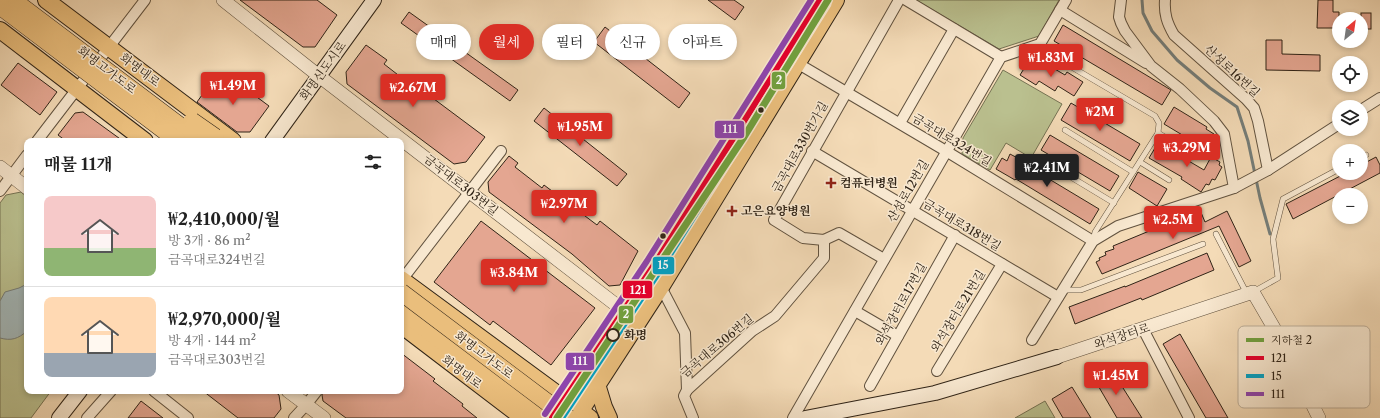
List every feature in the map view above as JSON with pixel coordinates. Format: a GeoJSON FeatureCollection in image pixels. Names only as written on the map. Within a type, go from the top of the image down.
{"type":"FeatureCollection","features":[{"type":"Feature","properties":{"kind":"highway","name":"화명고가도로"},"geometry":{"type":"LineString","coordinates":[[13,0],[209,138]]}},
{"type":"Feature","properties":{"kind":"highway"},"geometry":{"type":"LineString","coordinates":[[30,0],[209,138]]}},
{"type":"Feature","properties":{"kind":"highway","name":"화명고가도로"},"geometry":{"type":"LineString","coordinates":[[0,6],[174,138]]}},
{"type":"Feature","properties":{"kind":"highway"},"geometry":{"type":"LineString","coordinates":[[0,18],[157,138]]}},
{"type":"Feature","properties":{"kind":"highway","name":"화명고가도로"},"geometry":{"type":"LineString","coordinates":[[404,285],[579,416]]}},
{"type":"Feature","properties":{"kind":"highway","name":"화명고가도로"},"geometry":{"type":"LineString","coordinates":[[404,312],[544,418]]}},
{"type":"Feature","properties":{"kind":"main road","name":"화명대로"},"geometry":{"type":"LineString","coordinates":[[46,0],[229,138]]}},
{"type":"Feature","properties":{"kind":"main road","name":"화명신도시로"},"geometry":{"type":"LineString","coordinates":[[274,138],[374,0]]}},
{"type":"Feature","properties":{"kind":"main road"},"geometry":{"type":"LineString","coordinates":[[552,418],[654,265],[820,0]]}},
{"type":"Feature","properties":{"kind":"main road"},"geometry":{"type":"LineString","coordinates":[[404,285],[565,400],[579,416],[597,384],[661,287],[836,0]]}},
{"type":"Feature","properties":{"kind":"main road"},"geometry":{"type":"LineString","coordinates":[[0,30],[141,138]]}},
{"type":"Feature","properties":{"kind":"main road","name":"화명대로"},"geometry":{"type":"LineString","coordinates":[[404,327],[523,418]]}},
{"type":"Feature","properties":{"kind":"main road","name":"와석장터로"},"geometry":{"type":"LineString","coordinates":[[805,418],[935,393],[1058,357]]}},
{"type":"Feature","properties":{"kind":"main road"},"geometry":{"type":"LineString","coordinates":[[597,384],[604,408],[609,418]]}},
{"type":"Feature","properties":{"kind":"main road"},"geometry":{"type":"LineString","coordinates":[[59,418],[78,394]]}},
{"type":"Feature","properties":{"kind":"street"},"geometry":{"type":"LineString","coordinates":[[39,138],[76,88],[145,0]]}},
{"type":"Feature","properties":{"kind":"street","name":"금곡대로303번길"},"geometry":{"type":"LineString","coordinates":[[223,0],[399,138]]}},
{"type":"Feature","properties":{"kind":"street","name":"금곡대로330번가길"},"geometry":{"type":"LineString","coordinates":[[884,259],[839,233],[824,240],[803,238],[774,220],[899,0]]}},
{"type":"Feature","properties":{"kind":"street"},"geometry":{"type":"LineString","coordinates":[[906,0],[1001,57],[1040,44],[1066,0]]}},
{"type":"Feature","properties":{"kind":"street"},"geometry":{"type":"LineString","coordinates":[[1121,0],[1119,17],[1121,23],[1125,31],[1151,66]]}},
{"type":"Feature","properties":{"kind":"street","name":"산성로16번길"},"geometry":{"type":"LineString","coordinates":[[1165,0],[1164,12],[1174,35],[1246,99],[1254,108],[1268,170]]}},
{"type":"Feature","properties":{"kind":"street"},"geometry":{"type":"LineString","coordinates":[[1060,10],[1151,66],[1180,89],[1214,120],[1224,134],[1234,188]]}},
{"type":"Feature","properties":{"kind":"street","name":"금곡대로324번길"},"geometry":{"type":"LineString","coordinates":[[900,123],[954,29]]}},
{"type":"Feature","properties":{"kind":"street","name":"산성로12번길"},"geometry":{"type":"LineString","coordinates":[[793,418],[1001,57]]}},
{"type":"Feature","properties":{"kind":"street","name":"금곡대로324번길"},"geometry":{"type":"LineString","coordinates":[[797,63],[900,123],[1093,241]]}},
{"type":"Feature","properties":{"kind":"street"},"geometry":{"type":"LineString","coordinates":[[1368,107],[1379,102]]}},
{"type":"Feature","properties":{"kind":"street"},"geometry":{"type":"LineString","coordinates":[[1032,340],[1093,241],[1118,226],[1234,188],[1268,170],[1332,129]]}},
{"type":"Feature","properties":{"kind":"street","name":"금곡대로303번길"},"geometry":{"type":"LineString","coordinates":[[404,142],[624,311]]}},
{"type":"Feature","properties":{"kind":"street"},"geometry":{"type":"LineString","coordinates":[[404,279],[501,151]]}},
{"type":"Feature","properties":{"kind":"street","name":"금곡대로318번길"},"geometry":{"type":"LineString","coordinates":[[812,151],[1002,264],[1060,294]]}},
{"type":"Feature","properties":{"kind":"street"},"geometry":{"type":"LineString","coordinates":[[0,191],[24,159]]}},
{"type":"Feature","properties":{"kind":"street"},"geometry":{"type":"LineString","coordinates":[[0,167],[24,186]]}},
{"type":"Feature","properties":{"kind":"street","name":"와석장터로17번길"},"geometry":{"type":"LineString","coordinates":[[870,386],[955,236]]}},
{"type":"Feature","properties":{"kind":"street","name":"금곡대로306번길"},"geometry":{"type":"LineString","coordinates":[[687,390],[752,331],[775,316],[824,258],[824,240]]}},
{"type":"Feature","properties":{"kind":"street","name":"와석장터로21번길"},"geometry":{"type":"LineString","coordinates":[[937,371],[1002,264]]}},
{"type":"Feature","properties":{"kind":"street","name":"금곡대로306번길"},"geometry":{"type":"LineString","coordinates":[[661,287],[685,333],[687,390]]}},
{"type":"Feature","properties":{"kind":"street"},"geometry":{"type":"LineString","coordinates":[[1250,293],[1272,326]]}},
{"type":"Feature","properties":{"kind":"street","name":"와석장터로"},"geometry":{"type":"LineString","coordinates":[[1058,357],[1250,293]]}},
{"type":"Feature","properties":{"kind":"street"},"geometry":{"type":"LineString","coordinates":[[855,310],[898,336]]}},
{"type":"Feature","properties":{"kind":"street"},"geometry":{"type":"LineString","coordinates":[[1143,329],[1189,418]]}},
{"type":"Feature","properties":{"kind":"street"},"geometry":{"type":"LineString","coordinates":[[687,390],[684,396],[693,418]]}},
{"type":"Feature","properties":{"kind":"street"},"geometry":{"type":"LineString","coordinates":[[87,418],[108,394]]}},
{"type":"Feature","properties":{"kind":"street"},"geometry":{"type":"LineString","coordinates":[[158,394],[188,418]]}},
{"type":"Feature","properties":{"kind":"street"},"geometry":{"type":"LineString","coordinates":[[292,394],[324,418]]}},
{"type":"Feature","properties":{"kind":"street"},"geometry":{"type":"LineString","coordinates":[[294,418],[315,394]]}},
{"type":"Feature","properties":{"kind":"street"},"geometry":{"type":"LineString","coordinates":[[1314,408],[1319,418]]}},
{"type":"Feature","properties":{"kind":"lane"},"geometry":{"type":"LineString","coordinates":[[1035,46],[1155,116],[1159,124],[1158,133],[1095,232],[1093,241]]}},
{"type":"Feature","properties":{"kind":"lane"},"geometry":{"type":"LineString","coordinates":[[1065,130],[1133,172]]}},
{"type":"Feature","properties":{"kind":"lane"},"geometry":{"type":"LineString","coordinates":[[1158,133],[1194,155]]}},
{"type":"Feature","properties":{"kind":"lane"},"geometry":{"type":"LineString","coordinates":[[1046,162],[1114,203]]}},
{"type":"Feature","properties":{"kind":"lane"},"geometry":{"type":"LineString","coordinates":[[1140,162],[1169,180]]}},
{"type":"Feature","properties":{"kind":"lane"},"geometry":{"type":"LineString","coordinates":[[1216,234],[1250,293],[1278,278],[1273,239],[1283,199],[1332,173]]}},
{"type":"Feature","properties":{"kind":"lane"},"geometry":{"type":"LineString","coordinates":[[1060,294],[1081,290],[1203,244]]}},
{"type":"Feature","properties":{"kind":"green space"},"geometry":{"type":"Polygon","coordinates":[[[916,0],[1059,0],[1039,36],[999,49],[916,0]]]}},
{"type":"Feature","properties":{"kind":"green space"},"geometry":{"type":"Polygon","coordinates":[[[1003,70],[1062,104],[1031,158],[1006,143],[990,170],[962,154],[963,138],[1003,70]]]}},
{"type":"Feature","properties":{"kind":"green space"},"geometry":{"type":"Polygon","coordinates":[[[21,192],[24,194],[24,394],[49,394],[31,418],[0,418],[0,203],[6,195],[21,192]]]}},
{"type":"Feature","properties":{"kind":"green space"},"geometry":{"type":"Polygon","coordinates":[[[1045,401],[1055,418],[1015,418],[1045,401]]]}},
{"type":"Feature","properties":{"kind":"water"},"geometry":{"type":"Polygon","coordinates":[[[24,286],[24,334],[14,339],[0,338],[0,301],[5,292],[24,286]]]}},
{"type":"Feature","properties":{"kind":"building"},"geometry":{"type":"Polygon","coordinates":[[[240,0],[317,0],[337,15],[315,47],[303,47],[240,0]]]}},
{"type":"Feature","properties":{"kind":"building"},"geometry":{"type":"Polygon","coordinates":[[[708,0],[734,0],[744,7],[735,20],[708,0]]]}},
{"type":"Feature","properties":{"kind":"building"},"geometry":{"type":"Polygon","coordinates":[[[1318,0],[1333,0],[1332,28],[1317,28],[1318,0]]]}},
{"type":"Feature","properties":{"kind":"building"},"geometry":{"type":"Polygon","coordinates":[[[409,12],[426,24],[416,24],[416,34],[401,23],[409,12]]]}},
{"type":"Feature","properties":{"kind":"building"},"geometry":{"type":"Polygon","coordinates":[[[1368,13],[1371,13],[1371,29],[1368,29],[1368,13]]]}},
{"type":"Feature","properties":{"kind":"building"},"geometry":{"type":"Polygon","coordinates":[[[1063,25],[1171,90],[1162,105],[1054,41],[1063,25]]]}},
{"type":"Feature","properties":{"kind":"building"},"geometry":{"type":"Polygon","coordinates":[[[605,27],[605,51],[597,44],[597,38],[605,27]]]}},
{"type":"Feature","properties":{"kind":"building"},"geometry":{"type":"Polygon","coordinates":[[[1266,40],[1282,40],[1282,54],[1320,55],[1320,71],[1266,70],[1266,40]]]}},
{"type":"Feature","properties":{"kind":"building"},"geometry":{"type":"Polygon","coordinates":[[[366,45],[387,60],[384,64],[420,92],[422,90],[485,137],[466,162],[454,164],[347,84],[346,72],[366,45]]]}},
{"type":"Feature","properties":{"kind":"building"},"geometry":{"type":"Polygon","coordinates":[[[471,56],[518,90],[510,101],[453,60],[471,60],[471,56]]]}},
{"type":"Feature","properties":{"kind":"building"},"geometry":{"type":"Polygon","coordinates":[[[1030,59],[1046,69],[1048,65],[1065,75],[1067,72],[1083,82],[1074,96],[1058,86],[1055,91],[1039,81],[1036,85],[1020,75],[1030,59]]]}},
{"type":"Feature","properties":{"kind":"building"},"geometry":{"type":"Polygon","coordinates":[[[617,60],[648,60],[690,93],[679,108],[617,60]]]}},
{"type":"Feature","properties":{"kind":"building"},"geometry":{"type":"Polygon","coordinates":[[[18,63],[57,92],[40,115],[1,85],[18,63]]]}},
{"type":"Feature","properties":{"kind":"building"},"geometry":{"type":"Polygon","coordinates":[[[215,77],[233,90],[238,83],[269,106],[250,132],[237,132],[197,102],[215,77]]]}},
{"type":"Feature","properties":{"kind":"building"},"geometry":{"type":"Polygon","coordinates":[[[1071,103],[1140,144],[1130,161],[1061,120],[1071,103]]]}},
{"type":"Feature","properties":{"kind":"building"},"geometry":{"type":"Polygon","coordinates":[[[1174,107],[1207,127],[1206,129],[1214,134],[1213,137],[1216,139],[1209,151],[1164,124],[1174,107]]]}},
{"type":"Feature","properties":{"kind":"building"},"geometry":{"type":"Polygon","coordinates":[[[544,108],[627,174],[617,186],[534,121],[544,108]]]}},
{"type":"Feature","properties":{"kind":"building"},"geometry":{"type":"Polygon","coordinates":[[[83,112],[119,138],[62,138],[58,135],[75,113],[83,112]]]}},
{"type":"Feature","properties":{"kind":"building"},"geometry":{"type":"Polygon","coordinates":[[[1050,135],[1119,176],[1110,191],[1041,150],[1050,135]]]}},
{"type":"Feature","properties":{"kind":"building"},"geometry":{"type":"Polygon","coordinates":[[[1158,143],[1204,170],[1211,157],[1220,162],[1219,165],[1222,167],[1215,180],[1212,179],[1209,185],[1206,184],[1201,192],[1181,179],[1182,177],[1149,158],[1158,143]]]}},
{"type":"Feature","properties":{"kind":"building"},"geometry":{"type":"Polygon","coordinates":[[[1010,154],[1099,209],[1090,224],[1016,179],[1015,180],[996,169],[1002,158],[1007,161],[1010,154]]]}},
{"type":"Feature","properties":{"kind":"building"},"geometry":{"type":"Polygon","coordinates":[[[509,156],[518,163],[515,167],[542,188],[544,185],[597,225],[600,221],[638,251],[620,285],[609,286],[572,254],[489,192],[488,182],[509,156]]]}},
{"type":"Feature","properties":{"kind":"building"},"geometry":{"type":"Polygon","coordinates":[[[1376,157],[1380,165],[1380,173],[1368,179],[1368,161],[1376,157]]]}},
{"type":"Feature","properties":{"kind":"building"},"geometry":{"type":"Polygon","coordinates":[[[1138,172],[1167,189],[1157,206],[1129,188],[1138,172]]]}},
{"type":"Feature","properties":{"kind":"building"},"geometry":{"type":"Polygon","coordinates":[[[1332,180],[1367,180],[1352,188],[1332,188],[1332,198],[1293,219],[1286,204],[1332,180]]]}},
{"type":"Feature","properties":{"kind":"building"},"geometry":{"type":"Polygon","coordinates":[[[1200,210],[1205,222],[1227,211],[1251,261],[1239,267],[1219,226],[1102,274],[1096,262],[1100,260],[1099,258],[1106,255],[1105,252],[1114,249],[1113,246],[1200,210]]]}},
{"type":"Feature","properties":{"kind":"building"},"geometry":{"type":"Polygon","coordinates":[[[481,221],[595,308],[551,365],[493,321],[490,325],[434,282],[481,221]]]}},
{"type":"Feature","properties":{"kind":"building"},"geometry":{"type":"Polygon","coordinates":[[[1207,253],[1214,270],[1142,300],[1141,298],[1075,324],[1069,307],[1125,287],[1207,253]]]}},
{"type":"Feature","properties":{"kind":"building"},"geometry":{"type":"Polygon","coordinates":[[[1180,334],[1228,418],[1206,418],[1163,344],[1180,334]]]}},
{"type":"Feature","properties":{"kind":"building"},"geometry":{"type":"Polygon","coordinates":[[[404,355],[435,379],[433,381],[463,404],[462,406],[477,418],[346,418],[323,401],[322,395],[404,394],[404,355]]]}},
{"type":"Feature","properties":{"kind":"building"},"geometry":{"type":"Polygon","coordinates":[[[1111,369],[1142,418],[1117,418],[1093,377],[1111,369]]]}},
{"type":"Feature","properties":{"kind":"building"},"geometry":{"type":"Polygon","coordinates":[[[1072,387],[1091,418],[1063,418],[1052,399],[1072,387]]]}},
{"type":"Feature","properties":{"kind":"building"},"geometry":{"type":"Polygon","coordinates":[[[207,394],[279,395],[281,409],[274,418],[238,418],[207,394]]]}},
{"type":"Feature","properties":{"kind":"building"},"geometry":{"type":"Polygon","coordinates":[[[141,401],[163,418],[128,418],[141,401]]]}},
{"type":"Feature","properties":{"kind":"waterway"},"geometry":{"type":"LineString","coordinates":[[1142,0],[1143,13],[1152,31],[1177,60],[1210,88],[1237,107],[1248,141],[1260,198],[1270,234]]}},
{"type":"Feature","properties":{"kind":"metro line","name":"2"},"geometry":{"type":"LineString","coordinates":[[557,418],[744,137],[828,0]]}},
{"type":"Feature","properties":{"kind":"transit line","name":"111"},"geometry":{"type":"LineString","coordinates":[[545,414],[647,261],[811,0]]}},
{"type":"Feature","properties":{"kind":"transit line","name":"121"},"geometry":{"type":"LineString","coordinates":[[552,418],[654,265],[820,0]]}},
{"type":"Feature","properties":{"kind":"transit line","name":"15"},"geometry":{"type":"LineString","coordinates":[[562,418],[661,269],[827,4]]}},
{"type":"Feature","properties":{"kind":"place","name":"컴퓨터병원"},"geometry":{"type":"Point","coordinates":[831,183]}},
{"type":"Feature","properties":{"kind":"place","name":"고은요양병원"},"geometry":{"type":"Point","coordinates":[732,211]}},
{"type":"Feature","properties":{"kind":"place","name":"화명"},"geometry":{"type":"Point","coordinates":[613,335]}}]}
